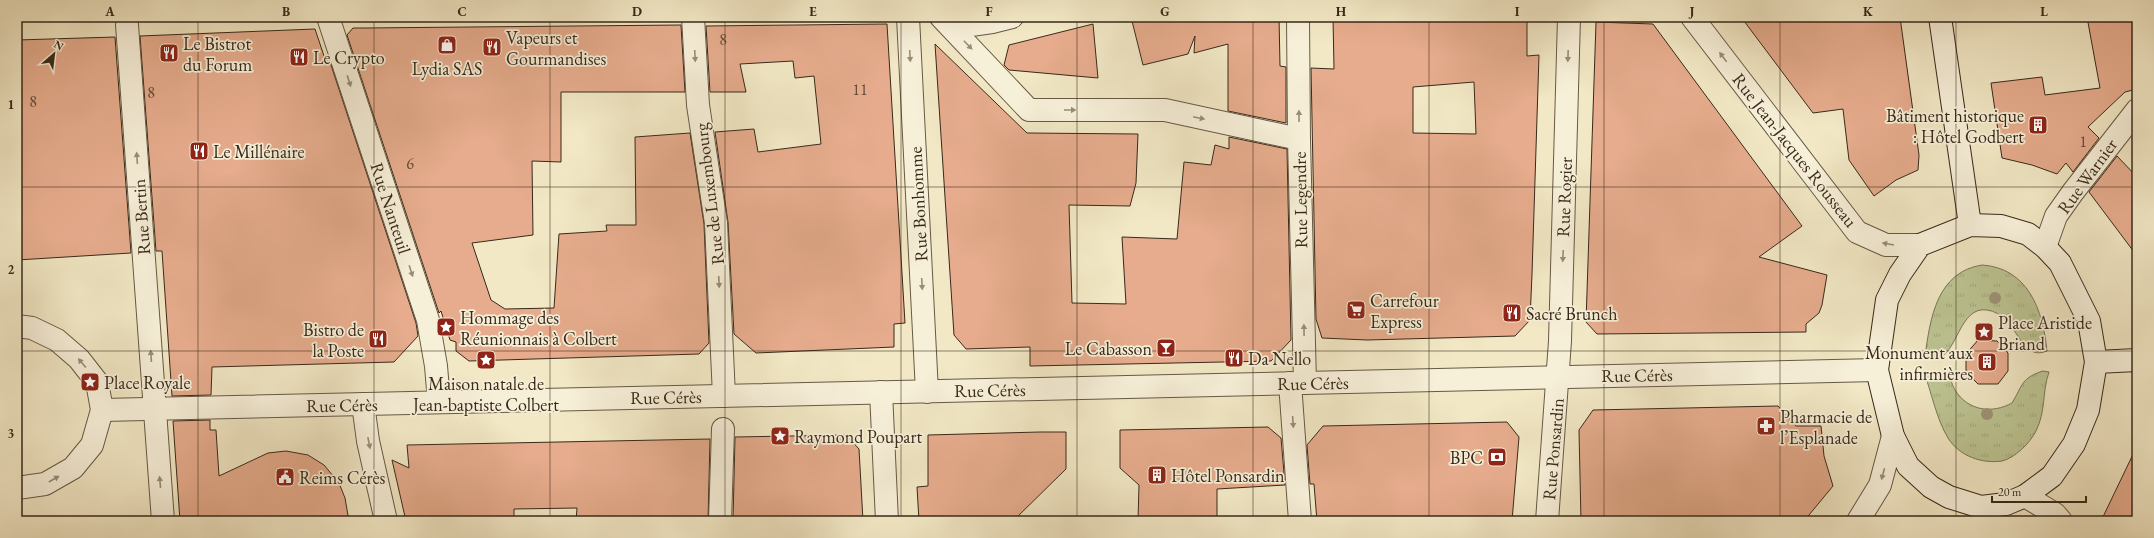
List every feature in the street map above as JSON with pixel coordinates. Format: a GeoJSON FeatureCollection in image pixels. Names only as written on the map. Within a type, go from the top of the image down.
{"type":"FeatureCollection","features":[{"type":"Feature","properties":{"kind":"street","name":"Rue Nanteuil"},"geometry":{"type":"LineString","coordinates":[[328,17],[428,320],[436,366],[439,402]]}},
{"type":"Feature","properties":{"kind":"street","name":"Rue de Luxembourg"},"geometry":{"type":"LineString","coordinates":[[693,17],[698,105],[716,223],[724,396]]}},
{"type":"Feature","properties":{"kind":"street","name":"Rue Bonhomme"},"geometry":{"type":"LineString","coordinates":[[908,17],[927,392]]}},
{"type":"Feature","properties":{"kind":"street"},"geometry":{"type":"LineString","coordinates":[[941,17],[1029,110],[1165,110],[1298,139]]}},
{"type":"Feature","properties":{"kind":"street"},"geometry":{"type":"LineString","coordinates":[[952,17],[971,24],[992,22],[1012,17]]}},
{"type":"Feature","properties":{"kind":"street","name":"Rue Legendre"},"geometry":{"type":"LineString","coordinates":[[1298,17],[1298,383],[1300,521]]}},
{"type":"Feature","properties":{"kind":"street","name":"Rue Rogier"},"geometry":{"type":"LineString","coordinates":[[1559,377],[1569,17]]}},
{"type":"Feature","properties":{"kind":"street","name":"Rue Jean-Jacques Rousseau"},"geometry":{"type":"LineString","coordinates":[[1692,17],[1857,232],[1886,245],[1920,245]]}},
{"type":"Feature","properties":{"kind":"street"},"geometry":{"type":"LineString","coordinates":[[1940,17],[1970,225]]}},
{"type":"Feature","properties":{"kind":"street","name":"Rue Bertin"},"geometry":{"type":"LineString","coordinates":[[127,25],[163,521]]}},
{"type":"Feature","properties":{"kind":"street","name":"Rue Warnier"},"geometry":{"type":"LineString","coordinates":[[2045,247],[2056,216],[2137,110]]}},
{"type":"Feature","properties":{"kind":"street"},"geometry":{"type":"LineString","coordinates":[[1970,225],[2001,226],[2028,234],[2045,247],[2060,264],[2089,321],[2096,362],[2088,410],[2074,444],[2052,476],[2025,496],[1980,514],[1931,486],[1908,466],[1893,436],[1877,370],[1887,300],[1900,274],[1920,245],[1970,225]]}},
{"type":"Feature","properties":{"kind":"street"},"geometry":{"type":"LineString","coordinates":[[17,326],[32,328],[57,340],[78,359],[97,382],[102,410],[92,445],[73,468],[45,484],[17,488]]}},
{"type":"Feature","properties":{"kind":"street"},"geometry":{"type":"LineString","coordinates":[[2096,362],[2137,360]]}},
{"type":"Feature","properties":{"kind":"street","name":"Rue Cérès"},"geometry":{"type":"LineString","coordinates":[[102,410],[1877,370]]}},
{"type":"Feature","properties":{"kind":"street","name":"Rue Ponsardin"},"geometry":{"type":"LineString","coordinates":[[1547,521],[1559,377]]}},
{"type":"Feature","properties":{"kind":"street"},"geometry":{"type":"LineString","coordinates":[[881,392],[887,521]]}},
{"type":"Feature","properties":{"kind":"street"},"geometry":{"type":"LineString","coordinates":[[363,404],[368,441],[386,521]]}},
{"type":"Feature","properties":{"kind":"street"},"geometry":{"type":"LineString","coordinates":[[720,521],[723,429]]}},
{"type":"Feature","properties":{"kind":"street"},"geometry":{"type":"LineString","coordinates":[[1858,521],[1880,485],[1893,436]]}},
{"type":"Feature","properties":{"kind":"street"},"geometry":{"type":"LineString","coordinates":[[2025,496],[2055,514],[2061,521]]}},
{"type":"Feature","properties":{"kind":"green space"},"geometry":{"type":"Polygon","coordinates":[[[1982,265],[1998,268],[2011,274],[2022,283],[2037,307],[2042,321],[2047,351],[2038,353],[2030,350],[2006,320],[1997,313],[1987,310],[1978,311],[1970,315],[1964,322],[1950,348],[1944,355],[1936,358],[1925,357],[1933,313],[1938,299],[1955,277],[1967,269],[1982,265]]]}},
{"type":"Feature","properties":{"kind":"green space"},"geometry":{"type":"Polygon","coordinates":[[[2043,371],[2049,372],[2045,387],[2043,409],[2036,431],[2026,445],[2012,457],[1994,462],[1979,460],[1965,454],[1958,450],[1948,438],[1935,407],[1925,375],[1945,375],[1949,378],[1960,397],[1973,406],[1996,409],[2012,403],[2026,379],[2043,371]]]}},
{"type":"Feature","properties":{"kind":"building"},"geometry":{"type":"Polygon","coordinates":[[[1131,17],[1279,17],[1280,66],[1286,67],[1286,123],[1228,111],[1228,44],[1194,53],[1195,36],[1188,54],[1143,65],[1131,17]]]}},
{"type":"Feature","properties":{"kind":"building"},"geometry":{"type":"Polygon","coordinates":[[[1333,17],[1527,17],[1527,56],[1539,55],[1532,274],[1530,320],[1515,336],[1367,340],[1322,338],[1316,319],[1311,68],[1334,69],[1333,17]],[[1474,82],[1413,87],[1413,133],[1476,134],[1474,82]]]}},
{"type":"Feature","properties":{"kind":"building"},"geometry":{"type":"Polygon","coordinates":[[[1741,17],[1900,17],[1919,155],[1918,170],[1896,180],[1874,196],[1849,160],[1843,109],[1813,113],[1741,17]]]}},
{"type":"Feature","properties":{"kind":"building"},"geometry":{"type":"Polygon","coordinates":[[[2087,17],[2137,17],[2137,89],[2125,92],[2088,127],[2099,138],[2073,172],[2066,163],[2057,174],[2032,165],[2002,158],[1991,83],[2042,77],[2045,95],[2100,88],[2087,17]]]}},
{"type":"Feature","properties":{"kind":"building"},"geometry":{"type":"Polygon","coordinates":[[[1596,22],[1653,24],[1802,226],[1759,257],[1827,275],[1822,305],[1819,313],[1806,324],[1806,332],[1597,334],[1586,322],[1596,22]]]}},
{"type":"Feature","properties":{"kind":"building"},"geometry":{"type":"Polygon","coordinates":[[[887,24],[905,323],[894,324],[894,347],[756,353],[734,334],[728,222],[715,132],[754,129],[758,152],[821,144],[814,76],[795,78],[793,61],[740,64],[746,92],[710,92],[706,26],[887,24]]]}},
{"type":"Feature","properties":{"kind":"building"},"geometry":{"type":"Polygon","coordinates":[[[1093,24],[1098,78],[1009,70],[1004,65],[1009,45],[1093,24]]]}},
{"type":"Feature","properties":{"kind":"building"},"geometry":{"type":"Polygon","coordinates":[[[681,25],[685,92],[561,92],[561,162],[532,161],[533,235],[472,243],[491,300],[505,309],[554,308],[559,234],[607,231],[606,225],[636,225],[635,137],[690,133],[704,224],[709,343],[699,354],[469,361],[456,351],[456,342],[450,340],[441,311],[439,313],[347,35],[353,28],[681,25]]]}},
{"type":"Feature","properties":{"kind":"building"},"geometry":{"type":"Polygon","coordinates":[[[315,29],[326,62],[329,59],[416,323],[418,336],[394,362],[212,367],[211,395],[172,396],[162,251],[156,251],[140,36],[315,29]]]}},
{"type":"Feature","properties":{"kind":"building"},"geometry":{"type":"Polygon","coordinates":[[[115,37],[131,253],[17,260],[17,40],[115,37]]]}},
{"type":"Feature","properties":{"kind":"building"},"geometry":{"type":"Polygon","coordinates":[[[935,44],[1027,133],[1138,134],[1136,183],[1130,206],[1069,205],[1072,303],[1126,304],[1122,237],[1177,239],[1184,162],[1211,165],[1215,145],[1229,149],[1229,137],[1287,149],[1291,340],[1271,361],[1030,366],[1030,347],[966,349],[954,335],[935,44]]]}},
{"type":"Feature","properties":{"kind":"building"},"geometry":{"type":"Polygon","coordinates":[[[2117,156],[2137,177],[2137,256],[2089,192],[2117,156]]]}},
{"type":"Feature","properties":{"kind":"building","name":"Monument aux infirmières"},"geometry":{"type":"Polygon","coordinates":[[[1978,340],[1997,341],[2008,353],[2008,371],[1998,384],[1978,384],[1966,372],[1966,354],[1978,340]]]}},
{"type":"Feature","properties":{"kind":"building"},"geometry":{"type":"Polygon","coordinates":[[[1778,406],[1796,426],[1821,426],[1824,456],[1833,486],[1804,521],[1581,521],[1579,430],[1593,410],[1778,406]]]}},
{"type":"Feature","properties":{"kind":"building","name":"Reims Cérès"},"geometry":{"type":"Polygon","coordinates":[[[210,420],[210,430],[216,430],[219,476],[268,453],[286,451],[308,455],[324,465],[339,483],[345,498],[349,521],[180,521],[173,421],[210,420]]]}},
{"type":"Feature","properties":{"kind":"building"},"geometry":{"type":"Polygon","coordinates":[[[1507,422],[1519,437],[1512,521],[1317,521],[1314,484],[1310,484],[1307,445],[1323,426],[1507,422]]]}},
{"type":"Feature","properties":{"kind":"building"},"geometry":{"type":"Polygon","coordinates":[[[1268,427],[1281,438],[1285,485],[1217,489],[1217,521],[1138,521],[1139,485],[1120,468],[1120,430],[1268,427]]]}},
{"type":"Feature","properties":{"kind":"building"},"geometry":{"type":"Polygon","coordinates":[[[1066,432],[1066,469],[1013,521],[919,521],[917,487],[928,486],[928,435],[1066,432]]]}},
{"type":"Feature","properties":{"kind":"building"},"geometry":{"type":"Polygon","coordinates":[[[846,435],[859,449],[863,521],[733,521],[735,437],[846,435]]]}},
{"type":"Feature","properties":{"kind":"building"},"geometry":{"type":"Polygon","coordinates":[[[710,439],[708,521],[576,521],[577,508],[514,509],[514,521],[406,521],[392,460],[409,468],[407,445],[710,439]]]}},
{"type":"Feature","properties":{"kind":"building"},"geometry":{"type":"Polygon","coordinates":[[[2137,446],[2137,521],[2101,521],[2137,446]]]}},
{"type":"Feature","properties":{"kind":"place","name":"Lydia SAS"},"geometry":{"type":"Point","coordinates":[447,45]}},
{"type":"Feature","properties":{"kind":"place","name":"Vapeurs et Gourmandises"},"geometry":{"type":"Point","coordinates":[492,47]}},
{"type":"Feature","properties":{"kind":"place","name":"Le Bistrot du Forum"},"geometry":{"type":"Point","coordinates":[169,53]}},
{"type":"Feature","properties":{"kind":"place","name":"Le Crypto"},"geometry":{"type":"Point","coordinates":[299,57]}},
{"type":"Feature","properties":{"kind":"place","name":"Bâtiment historique : Hôtel Godbert"},"geometry":{"type":"Point","coordinates":[2038,125]}},
{"type":"Feature","properties":{"kind":"place","name":"Le Millénaire"},"geometry":{"type":"Point","coordinates":[199,151]}},
{"type":"Feature","properties":{"kind":"place","name":"Carrefour Express"},"geometry":{"type":"Point","coordinates":[1356,310]}},
{"type":"Feature","properties":{"kind":"place","name":"Sacré Brunch"},"geometry":{"type":"Point","coordinates":[1512,313]}},
{"type":"Feature","properties":{"kind":"place","name":"Hommage des Réunionnais à Colbert"},"geometry":{"type":"Point","coordinates":[446,327]}},
{"type":"Feature","properties":{"kind":"place","name":"Place Aristide Briand"},"geometry":{"type":"Point","coordinates":[1984,332]}},
{"type":"Feature","properties":{"kind":"place","name":"Bistro de la Poste"},"geometry":{"type":"Point","coordinates":[378,339]}},
{"type":"Feature","properties":{"kind":"place","name":"Le Cabasson"},"geometry":{"type":"Point","coordinates":[1166,348]}},
{"type":"Feature","properties":{"kind":"place","name":"Da Nello"},"geometry":{"type":"Point","coordinates":[1234,358]}},
{"type":"Feature","properties":{"kind":"place","name":"Maison natale de Jean-baptiste Colbert"},"geometry":{"type":"Point","coordinates":[486,360]}},
{"type":"Feature","properties":{"kind":"place","name":"Monument aux infirmières"},"geometry":{"type":"Point","coordinates":[1987,362]}},
{"type":"Feature","properties":{"kind":"place","name":"Place Royale"},"geometry":{"type":"Point","coordinates":[90,382]}},
{"type":"Feature","properties":{"kind":"place","name":"Pharmacie de l’Esplanade"},"geometry":{"type":"Point","coordinates":[1766,426]}},
{"type":"Feature","properties":{"kind":"place","name":"Raymond Poupart"},"geometry":{"type":"Point","coordinates":[780,436]}},
{"type":"Feature","properties":{"kind":"place","name":"BPC"},"geometry":{"type":"Point","coordinates":[1497,457]}},
{"type":"Feature","properties":{"kind":"place","name":"Hôtel Ponsardin"},"geometry":{"type":"Point","coordinates":[1157,475]}},
{"type":"Feature","properties":{"kind":"place","name":"Reims Cérès"},"geometry":{"type":"Point","coordinates":[285,477]}}]}
